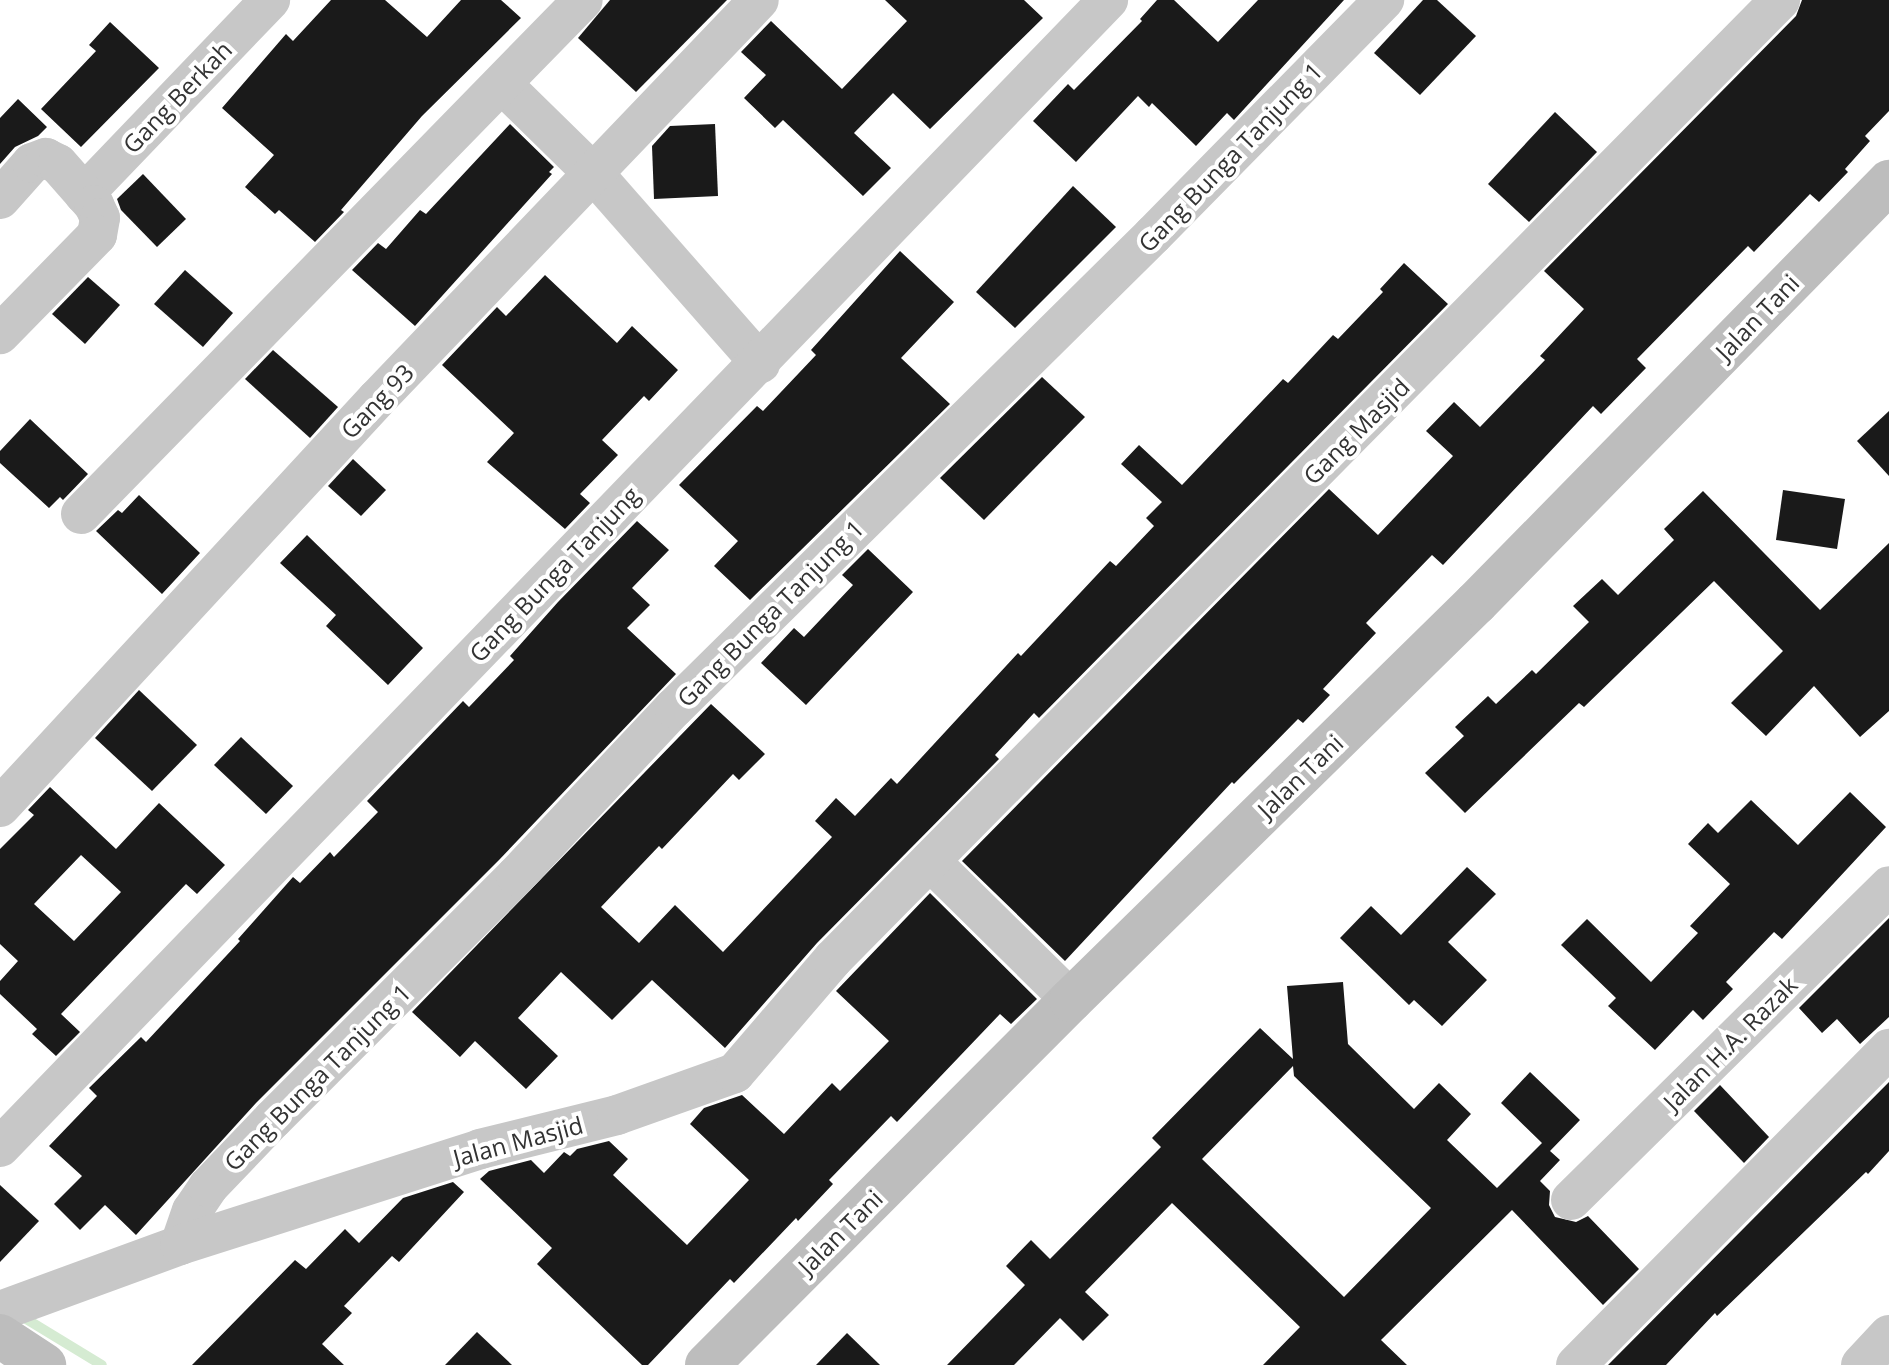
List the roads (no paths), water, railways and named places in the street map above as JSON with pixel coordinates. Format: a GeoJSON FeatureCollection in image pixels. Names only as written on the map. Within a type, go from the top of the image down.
{"type":"FeatureCollection","features":[{"type":"Feature","properties":{"kind":"street","name":"Gang Berkah"},"geometry":{"type":"LineString","coordinates":[[84,194],[270,0]]}},
{"type":"Feature","properties":{"kind":"street"},"geometry":{"type":"LineString","coordinates":[[81,514],[583,0]]}},
{"type":"Feature","properties":{"kind":"street","name":"Gang 93"},"geometry":{"type":"LineString","coordinates":[[0,807],[367,410],[759,0]]}},
{"type":"Feature","properties":{"kind":"street","name":"Gang Bunga Tanjung"},"geometry":{"type":"LineString","coordinates":[[0,1147],[1108,0]]}},
{"type":"Feature","properties":{"kind":"street","name":"Gang Bunga Tanjung 1"},"geometry":{"type":"LineString","coordinates":[[180,1245],[192,1211],[208,1187],[273,1119],[516,876],[674,708],[1153,235],[1384,0]]}},
{"type":"Feature","properties":{"kind":"street","name":"Gang Masjid"},"geometry":{"type":"LineString","coordinates":[[930,861],[1780,0]]}},
{"type":"Feature","properties":{"kind":"street"},"geometry":{"type":"LineString","coordinates":[[502,84],[594,174],[760,363]]}},
{"type":"Feature","properties":{"kind":"street"},"geometry":{"type":"LineString","coordinates":[[0,199],[32,163],[46,158],[58,164],[100,218],[97,235],[0,334]]}},
{"type":"Feature","properties":{"kind":"street","name":"Jalan Tani"},"geometry":{"type":"LineString","coordinates":[[707,1365],[1071,1000],[1476,603],[1889,182]]}},
{"type":"Feature","properties":{"kind":"street"},"geometry":{"type":"LineString","coordinates":[[930,861],[1071,1000]]}},
{"type":"Feature","properties":{"kind":"street","name":"Jalan Masjid"},"geometry":{"type":"LineString","coordinates":[[16,1338],[180,1245],[480,1149],[617,1115],[735,1073],[833,959],[930,861]]}},
{"type":"Feature","properties":{"kind":"street","name":"Jalan H.A. Razak"},"geometry":{"type":"LineString","coordinates":[[1571,1200],[1889,886]]}},
{"type":"Feature","properties":{"kind":"street"},"geometry":{"type":"LineString","coordinates":[[1576,1365],[1889,1049]]}},
{"type":"Feature","properties":{"kind":"street"},"geometry":{"type":"LineString","coordinates":[[1861,1365],[1889,1335]]}},
{"type":"Feature","properties":{"kind":"waterway"},"geometry":{"type":"LineString","coordinates":[[18,1314],[102,1365]]}}]}
